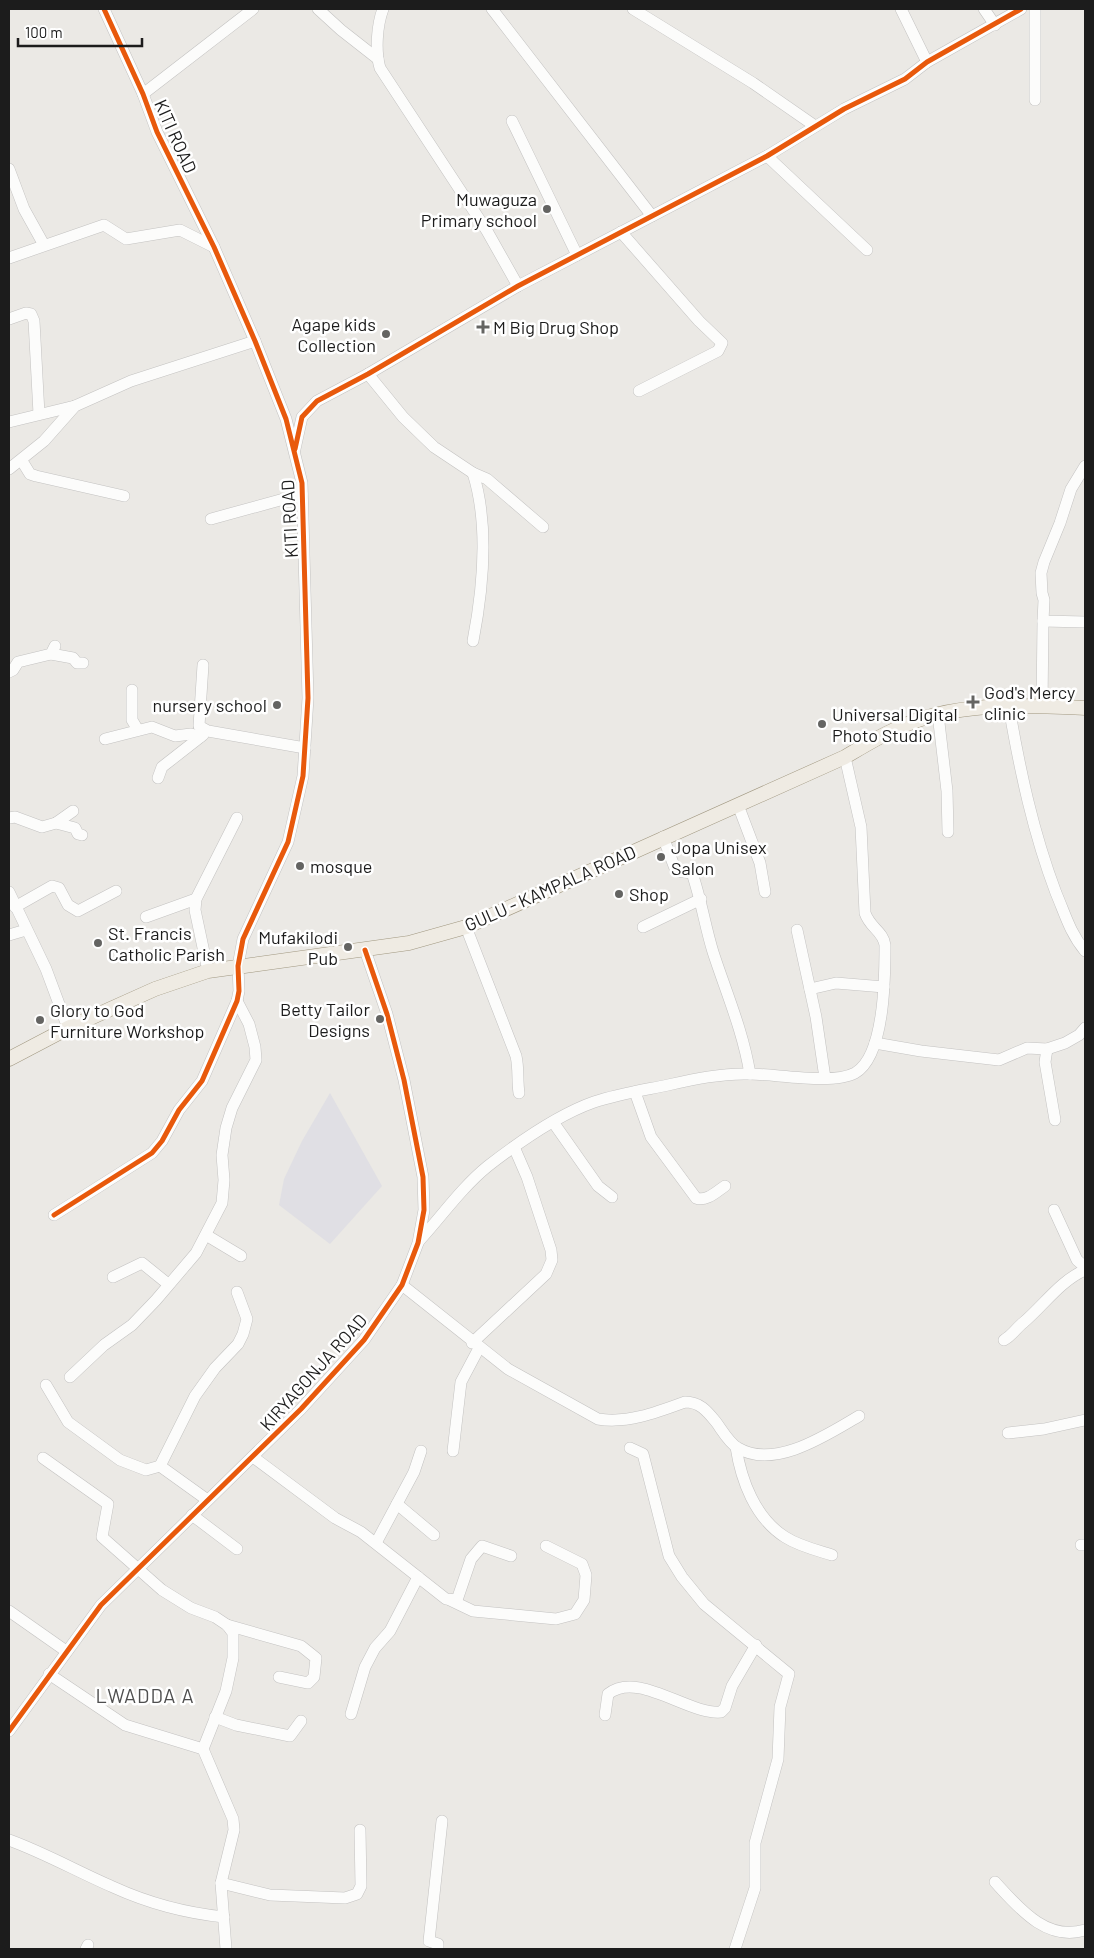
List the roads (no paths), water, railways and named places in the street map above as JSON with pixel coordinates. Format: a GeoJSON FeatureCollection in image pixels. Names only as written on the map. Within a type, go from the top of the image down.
{"type":"FeatureCollection","features":[{"type":"Feature","properties":{"kind":"main road","name":"GULU - KAMPALA ROAD"},"geometry":{"type":"LineString","coordinates":[[9,1059],[68,1028],[156,989],[208,971],[409,943],[466,926],[573,880],[663,837],[845,757],[897,728],[938,714],[978,708],[1085,705]]}},
{"type":"Feature","properties":{"kind":"street","name":"KITI ROAD"},"geometry":{"type":"LineString","coordinates":[[104,9],[143,94],[157,132],[214,247],[255,342],[286,419],[295,449],[302,494],[308,698],[300,796],[288,842],[243,939],[238,966],[239,991],[237,1001]]}},
{"type":"Feature","properties":{"kind":"street"},"geometry":{"type":"LineString","coordinates":[[143,94],[253,9]]}},
{"type":"Feature","properties":{"kind":"street"},"geometry":{"type":"LineString","coordinates":[[318,9],[378,59]]}},
{"type":"Feature","properties":{"kind":"street"},"geometry":{"type":"LineString","coordinates":[[383,9],[378,59],[380,68],[487,231],[518,286]]}},
{"type":"Feature","properties":{"kind":"street"},"geometry":{"type":"LineString","coordinates":[[492,9],[652,216]]}},
{"type":"Feature","properties":{"kind":"street"},"geometry":{"type":"LineString","coordinates":[[633,9],[754,83],[815,126]]}},
{"type":"Feature","properties":{"kind":"street"},"geometry":{"type":"LineString","coordinates":[[901,9],[926,62]]}},
{"type":"Feature","properties":{"kind":"street"},"geometry":{"type":"LineString","coordinates":[[984,9],[995,25]]}},
{"type":"Feature","properties":{"kind":"street"},"geometry":{"type":"LineString","coordinates":[[295,449],[302,417],[309,408],[518,286],[767,156],[815,126],[905,79],[926,62],[1021,9]]}},
{"type":"Feature","properties":{"kind":"street"},"geometry":{"type":"LineString","coordinates":[[1035,9],[1035,100]]}},
{"type":"Feature","properties":{"kind":"street"},"geometry":{"type":"LineString","coordinates":[[512,121],[577,255]]}},
{"type":"Feature","properties":{"kind":"street"},"geometry":{"type":"LineString","coordinates":[[767,156],[867,250]]}},
{"type":"Feature","properties":{"kind":"street"},"geometry":{"type":"LineString","coordinates":[[9,169],[24,208],[44,245]]}},
{"type":"Feature","properties":{"kind":"street"},"geometry":{"type":"LineString","coordinates":[[9,258],[104,225],[126,239],[180,230],[214,247]]}},
{"type":"Feature","properties":{"kind":"street"},"geometry":{"type":"LineString","coordinates":[[621,232],[699,321],[722,344],[718,351],[639,391]]}},
{"type":"Feature","properties":{"kind":"street"},"geometry":{"type":"LineString","coordinates":[[9,319],[26,313],[31,314],[34,321],[39,414]]}},
{"type":"Feature","properties":{"kind":"street"},"geometry":{"type":"LineString","coordinates":[[9,422],[76,406],[131,381],[255,342]]}},
{"type":"Feature","properties":{"kind":"street"},"geometry":{"type":"LineString","coordinates":[[368,374],[403,417],[434,447],[472,473],[487,479],[544,527]]}},
{"type":"Feature","properties":{"kind":"street"},"geometry":{"type":"LineString","coordinates":[[9,469],[22,461],[54,431],[76,406]]}},
{"type":"Feature","properties":{"kind":"street"},"geometry":{"type":"LineString","coordinates":[[22,461],[30,474],[124,496]]}},
{"type":"Feature","properties":{"kind":"street"},"geometry":{"type":"LineString","coordinates":[[1042,706],[1044,600],[1042,573],[1044,562],[1060,524],[1071,489],[1085,466]]}},
{"type":"Feature","properties":{"kind":"street"},"geometry":{"type":"LineString","coordinates":[[472,473],[480,498],[482,571],[473,641]]}},
{"type":"Feature","properties":{"kind":"street"},"geometry":{"type":"LineString","coordinates":[[211,518],[302,494]]}},
{"type":"Feature","properties":{"kind":"street"},"geometry":{"type":"LineString","coordinates":[[1043,621],[1085,622]]}},
{"type":"Feature","properties":{"kind":"street"},"geometry":{"type":"LineString","coordinates":[[9,672],[13,670],[18,662],[53,650],[83,663]]}},
{"type":"Feature","properties":{"kind":"street"},"geometry":{"type":"LineString","coordinates":[[203,665],[199,726],[204,734]]}},
{"type":"Feature","properties":{"kind":"street"},"geometry":{"type":"LineString","coordinates":[[132,690],[132,720],[138,730]]}},
{"type":"Feature","properties":{"kind":"street"},"geometry":{"type":"LineString","coordinates":[[1010,707],[1018,760],[1044,862],[1068,925],[1085,951]]}},
{"type":"Feature","properties":{"kind":"street"},"geometry":{"type":"LineString","coordinates":[[938,714],[948,832]]}},
{"type":"Feature","properties":{"kind":"street"},"geometry":{"type":"LineString","coordinates":[[104,740],[152,727],[175,736],[204,734],[305,748]]}},
{"type":"Feature","properties":{"kind":"street"},"geometry":{"type":"LineString","coordinates":[[158,778],[162,767],[204,734]]}},
{"type":"Feature","properties":{"kind":"street"},"geometry":{"type":"LineString","coordinates":[[418,1243],[486,1167],[553,1122],[595,1102],[704,1077],[750,1074],[825,1078],[845,1077],[855,1073],[871,1054],[875,1043],[884,987],[884,938],[868,923],[865,913],[861,827],[845,757]]}},
{"type":"Feature","properties":{"kind":"street"},"geometry":{"type":"LineString","coordinates":[[738,805],[760,863],[765,892]]}},
{"type":"Feature","properties":{"kind":"street"},"geometry":{"type":"LineString","coordinates":[[9,818],[15,818],[42,827],[56,823],[73,811]]}},
{"type":"Feature","properties":{"kind":"street"},"geometry":{"type":"LineString","coordinates":[[208,971],[195,910],[196,899],[237,818]]}},
{"type":"Feature","properties":{"kind":"street"},"geometry":{"type":"LineString","coordinates":[[56,823],[75,828],[78,834],[82,835]]}},
{"type":"Feature","properties":{"kind":"street"},"geometry":{"type":"LineString","coordinates":[[663,837],[671,864],[676,871],[692,873],[701,899],[711,945],[741,1036],[750,1074]]}},
{"type":"Feature","properties":{"kind":"street"},"geometry":{"type":"LineString","coordinates":[[15,907],[52,886],[59,888],[68,905],[78,911],[116,891]]}},
{"type":"Feature","properties":{"kind":"street"},"geometry":{"type":"LineString","coordinates":[[9,892],[46,969],[68,1028]]}},
{"type":"Feature","properties":{"kind":"street"},"geometry":{"type":"LineString","coordinates":[[146,918],[196,899]]}},
{"type":"Feature","properties":{"kind":"street"},"geometry":{"type":"LineString","coordinates":[[644,927],[701,899]]}},
{"type":"Feature","properties":{"kind":"street"},"geometry":{"type":"LineString","coordinates":[[466,926],[516,1056],[519,1072],[517,1081],[519,1093]]}},
{"type":"Feature","properties":{"kind":"street"},"geometry":{"type":"LineString","coordinates":[[9,935],[26,930]]}},
{"type":"Feature","properties":{"kind":"street"},"geometry":{"type":"LineString","coordinates":[[797,930],[810,989],[825,1078]]}},
{"type":"Feature","properties":{"kind":"street","name":"KIRYAGONJA ROAD"},"geometry":{"type":"LineString","coordinates":[[10,1727],[100,1604],[206,1500],[253,1457],[364,1340],[402,1285],[418,1243],[424,1210],[423,1177],[404,1080],[387,1014],[365,950]]}},
{"type":"Feature","properties":{"kind":"street"},"geometry":{"type":"LineString","coordinates":[[810,989],[836,983],[884,987]]}},
{"type":"Feature","properties":{"kind":"street"},"geometry":{"type":"LineString","coordinates":[[54,1215],[152,1153],[162,1141],[179,1110],[202,1081],[237,1001]]}},
{"type":"Feature","properties":{"kind":"street"},"geometry":{"type":"LineString","coordinates":[[70,1377],[104,1345],[142,1316],[196,1253],[222,1203],[226,1128],[232,1108],[256,1060],[249,1024],[237,1001]]}},
{"type":"Feature","properties":{"kind":"street"},"geometry":{"type":"LineString","coordinates":[[875,1043],[921,1052],[999,1060],[1027,1048],[1047,1049],[1071,1040],[1085,1028]]}},
{"type":"Feature","properties":{"kind":"street"},"geometry":{"type":"LineString","coordinates":[[1047,1049],[1044,1062],[1055,1120]]}},
{"type":"Feature","properties":{"kind":"street"},"geometry":{"type":"LineString","coordinates":[[635,1092],[652,1137],[696,1198],[700,1200],[708,1198],[725,1186]]}},
{"type":"Feature","properties":{"kind":"street"},"geometry":{"type":"LineString","coordinates":[[553,1122],[598,1186],[612,1198]]}},
{"type":"Feature","properties":{"kind":"street"},"geometry":{"type":"LineString","coordinates":[[453,1451],[461,1382],[476,1345],[546,1274],[552,1260],[535,1200],[514,1148]]}},
{"type":"Feature","properties":{"kind":"street"},"geometry":{"type":"LineString","coordinates":[[1004,1340],[1015,1334],[1022,1323],[1043,1306],[1068,1279],[1085,1268],[1076,1260],[1054,1210]]}},
{"type":"Feature","properties":{"kind":"street"},"geometry":{"type":"LineString","coordinates":[[206,1235],[241,1256]]}},
{"type":"Feature","properties":{"kind":"street"},"geometry":{"type":"LineString","coordinates":[[112,1277],[142,1263],[168,1284]]}},
{"type":"Feature","properties":{"kind":"street"},"geometry":{"type":"LineString","coordinates":[[402,1285],[476,1345],[516,1374],[598,1419],[611,1422],[624,1420],[685,1402],[693,1402],[706,1409],[736,1447],[749,1454],[764,1455],[787,1452],[818,1440],[860,1416]]}},
{"type":"Feature","properties":{"kind":"street"},"geometry":{"type":"LineString","coordinates":[[46,1385],[68,1422],[120,1460],[146,1470],[160,1466],[195,1396],[215,1368],[238,1344],[243,1334],[248,1320],[237,1292]]}},
{"type":"Feature","properties":{"kind":"street"},"geometry":{"type":"LineString","coordinates":[[1008,1433],[1044,1429],[1085,1420]]}},
{"type":"Feature","properties":{"kind":"street"},"geometry":{"type":"LineString","coordinates":[[736,1447],[739,1469],[747,1488],[771,1526],[801,1545],[832,1555]]}},
{"type":"Feature","properties":{"kind":"street"},"geometry":{"type":"LineString","coordinates":[[630,1448],[643,1454],[668,1556],[682,1577],[704,1604],[789,1674],[789,1680],[780,1707],[778,1759],[755,1843],[755,1888],[735,1949]]}},
{"type":"Feature","properties":{"kind":"street"},"geometry":{"type":"LineString","coordinates":[[376,1543],[414,1472],[420,1451]]}},
{"type":"Feature","properties":{"kind":"street"},"geometry":{"type":"LineString","coordinates":[[253,1457],[335,1518],[376,1543],[450,1600],[473,1612],[556,1619],[575,1614],[584,1600],[586,1575],[582,1564],[546,1546]]}},
{"type":"Feature","properties":{"kind":"street"},"geometry":{"type":"LineString","coordinates":[[43,1458],[108,1504],[109,1510],[103,1526],[102,1537],[162,1590],[184,1604],[227,1625],[301,1646],[316,1658],[314,1677],[308,1683],[279,1677]]}},
{"type":"Feature","properties":{"kind":"street"},"geometry":{"type":"LineString","coordinates":[[160,1466],[206,1500]]}},
{"type":"Feature","properties":{"kind":"street"},"geometry":{"type":"LineString","coordinates":[[397,1504],[434,1535]]}},
{"type":"Feature","properties":{"kind":"street"},"geometry":{"type":"LineString","coordinates":[[192,1515],[237,1549]]}},
{"type":"Feature","properties":{"kind":"street"},"geometry":{"type":"LineString","coordinates":[[450,1600],[457,1600],[471,1559],[482,1546],[511,1556]]}},
{"type":"Feature","properties":{"kind":"street"},"geometry":{"type":"LineString","coordinates":[[351,1714],[365,1667],[375,1648],[398,1619],[409,1590],[418,1577]]}},
{"type":"Feature","properties":{"kind":"street"},"geometry":{"type":"LineString","coordinates":[[9,1611],[66,1651]]}},
{"type":"Feature","properties":{"kind":"street"},"geometry":{"type":"LineString","coordinates":[[226,1949],[221,1883],[234,1830],[233,1819],[203,1749],[226,1690],[233,1658],[233,1633],[227,1625]]}},
{"type":"Feature","properties":{"kind":"street"},"geometry":{"type":"LineString","coordinates":[[605,1715],[608,1694],[614,1689],[629,1688],[649,1690],[705,1710],[721,1712],[725,1708],[732,1686],[756,1645]]}},
{"type":"Feature","properties":{"kind":"street"},"geometry":{"type":"LineString","coordinates":[[49,1674],[125,1725],[203,1749]]}},
{"type":"Feature","properties":{"kind":"street"},"geometry":{"type":"LineString","coordinates":[[215,1717],[236,1725],[290,1736],[301,1721]]}},
{"type":"Feature","properties":{"kind":"street"},"geometry":{"type":"LineString","coordinates":[[438,1949],[438,1944],[429,1941],[442,1821]]}},
{"type":"Feature","properties":{"kind":"street"},"geometry":{"type":"LineString","coordinates":[[221,1883],[270,1895],[345,1898],[357,1894],[361,1886],[360,1830]]}},
{"type":"Feature","properties":{"kind":"street"},"geometry":{"type":"LineString","coordinates":[[9,1840],[35,1849],[113,1887],[154,1903],[224,1917]]}},
{"type":"Feature","properties":{"kind":"street"},"geometry":{"type":"LineString","coordinates":[[995,1882],[1038,1924],[1062,1932],[1076,1933],[1085,1930]]}},
{"type":"Feature","properties":{"kind":"place","name":"Muwaguza Primary school"},"geometry":{"type":"Point","coordinates":[547,209]}},
{"type":"Feature","properties":{"kind":"place","name":"M Big Drug Shop"},"geometry":{"type":"Point","coordinates":[483,327]}},
{"type":"Feature","properties":{"kind":"place","name":"Agape kids Collection"},"geometry":{"type":"Point","coordinates":[386,334]}},
{"type":"Feature","properties":{"kind":"place","name":"God's Mercy clinic"},"geometry":{"type":"Point","coordinates":[973,702]}},
{"type":"Feature","properties":{"kind":"place","name":"nursery school"},"geometry":{"type":"Point","coordinates":[277,705]}},
{"type":"Feature","properties":{"kind":"place","name":"Universal Digital Photo Studio"},"geometry":{"type":"Point","coordinates":[822,724]}},
{"type":"Feature","properties":{"kind":"place","name":"Jopa Unisex Salon"},"geometry":{"type":"Point","coordinates":[661,857]}},
{"type":"Feature","properties":{"kind":"place","name":"mosque"},"geometry":{"type":"Point","coordinates":[300,866]}},
{"type":"Feature","properties":{"kind":"place","name":"Shop"},"geometry":{"type":"Point","coordinates":[619,894]}},
{"type":"Feature","properties":{"kind":"place","name":"St. Francis Catholic Parish"},"geometry":{"type":"Point","coordinates":[98,943]}},
{"type":"Feature","properties":{"kind":"place","name":"Mufakilodi Pub"},"geometry":{"type":"Point","coordinates":[348,947]}},
{"type":"Feature","properties":{"kind":"place","name":"Betty Tailor Designs"},"geometry":{"type":"Point","coordinates":[380,1019]}},
{"type":"Feature","properties":{"kind":"place","name":"Glory to God Furniture Workshop"},"geometry":{"type":"Point","coordinates":[40,1020]}},
{"type":"Feature","properties":{"kind":"district","name":"LWADDA A"},"geometry":{"type":"Point","coordinates":[145,1695]}}]}
